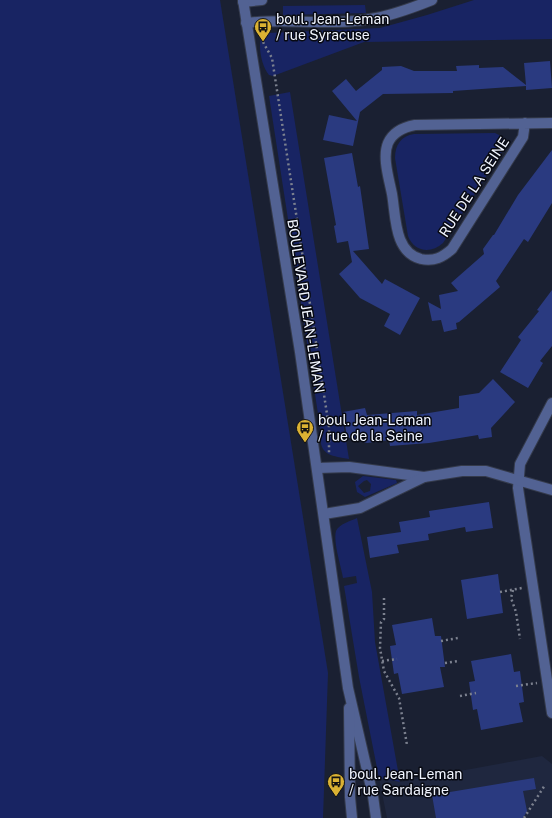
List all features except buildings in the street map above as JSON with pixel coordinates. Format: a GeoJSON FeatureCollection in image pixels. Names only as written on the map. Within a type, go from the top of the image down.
{"type":"FeatureCollection","features":[{"type":"Feature","properties":{"kind":"street"},"geometry":{"type":"LineString","coordinates":[[243,1],[262,0]]}},
{"type":"Feature","properties":{"kind":"street"},"geometry":{"type":"LineString","coordinates":[[246,23],[371,19],[408,9],[432,0]]}},
{"type":"Feature","properties":{"kind":"street","name":"BOULEVARD JEAN-LEMAN"},"geometry":{"type":"LineString","coordinates":[[243,1],[317,468],[348,688],[373,796],[376,818]]}},
{"type":"Feature","properties":{"kind":"street","name":"RUE DE LA SEINE"},"geometry":{"type":"LineString","coordinates":[[525,123],[523,137],[452,249],[440,258],[432,260],[418,258],[406,251],[399,237],[386,158],[387,147],[392,137],[402,128],[415,125],[525,123],[552,123]]}},
{"type":"Feature","properties":{"kind":"street"},"geometry":{"type":"LineString","coordinates":[[552,403],[520,464],[518,480],[519,502],[552,713]]}},
{"type":"Feature","properties":{"kind":"street"},"geometry":{"type":"LineString","coordinates":[[317,468],[349,466],[424,477],[478,470],[552,490]]}},
{"type":"Feature","properties":{"kind":"street"},"geometry":{"type":"LineString","coordinates":[[324,514],[360,508],[424,477]]}},
{"type":"Feature","properties":{"kind":"street","name":"BOULEVARD JEAN-LEMAN"},"geometry":{"type":"LineString","coordinates":[[348,688],[350,796],[352,818]]}},
{"type":"Feature","properties":{"kind":"path","name":"BOULEVARD JEAN-LEMAN"},"geometry":{"type":"LineString","coordinates":[[263,42],[272,58],[329,428],[329,454]]}},
{"type":"Feature","properties":{"kind":"path"},"geometry":{"type":"LineString","coordinates":[[500,592],[532,586]]}},
{"type":"Feature","properties":{"kind":"path"},"geometry":{"type":"LineString","coordinates":[[513,590],[511,598],[516,612],[520,639]]}},
{"type":"Feature","properties":{"kind":"path"},"geometry":{"type":"LineString","coordinates":[[384,598],[384,619],[381,622],[379,635],[382,661],[388,680],[399,698],[407,745]]}},
{"type":"Feature","properties":{"kind":"path"},"geometry":{"type":"LineString","coordinates":[[442,641],[458,638]]}},
{"type":"Feature","properties":{"kind":"path"},"geometry":{"type":"LineString","coordinates":[[382,661],[397,659]]}},
{"type":"Feature","properties":{"kind":"path"},"geometry":{"type":"LineString","coordinates":[[445,662],[459,661]]}},
{"type":"Feature","properties":{"kind":"path"},"geometry":{"type":"LineString","coordinates":[[516,686],[547,681]]}},
{"type":"Feature","properties":{"kind":"path"},"geometry":{"type":"LineString","coordinates":[[460,696],[476,694]]}},
{"type":"Feature","properties":{"kind":"path"},"geometry":{"type":"LineString","coordinates":[[524,818],[545,785]]}},
{"type":"Feature","properties":{"kind":"shaded area"},"geometry":{"type":"Polygon","coordinates":[[[0,0],[220,0],[328,673],[323,818],[0,818],[0,0]]]}},
{"type":"Feature","properties":{"kind":"shaded area"},"geometry":{"type":"Polygon","coordinates":[[[474,0],[552,0],[552,39],[364,42],[273,76],[269,75],[267,72],[260,52],[261,38],[268,33],[380,28],[474,0]]]}},
{"type":"Feature","properties":{"kind":"shaded area"},"geometry":{"type":"Polygon","coordinates":[[[365,5],[366,13],[283,15],[283,6],[365,5]]]}},
{"type":"Feature","properties":{"kind":"shaded area"},"geometry":{"type":"Polygon","coordinates":[[[290,92],[349,459],[337,457],[327,453],[322,446],[321,440],[269,96],[290,92]]]}},
{"type":"Feature","properties":{"kind":"shaded area"},"geometry":{"type":"Polygon","coordinates":[[[495,133],[503,137],[505,147],[443,243],[438,247],[428,250],[423,250],[414,245],[408,236],[395,158],[396,149],[402,139],[414,134],[495,133]]]}},
{"type":"Feature","properties":{"kind":"shaded area"},"geometry":{"type":"Polygon","coordinates":[[[363,476],[396,480],[397,483],[365,497],[357,492],[355,482],[363,476]],[[367,480],[358,486],[364,493],[370,491],[371,484],[367,480]]]}},
{"type":"Feature","properties":{"kind":"shaded area"},"geometry":{"type":"Polygon","coordinates":[[[357,518],[372,592],[375,642],[400,782],[379,778],[359,677],[344,586],[357,583],[356,576],[343,578],[336,548],[336,531],[342,525],[357,518]]]}},
{"type":"Feature","properties":{"kind":"shaded area"},"geometry":{"type":"Polygon","coordinates":[[[542,756],[552,764],[552,818],[387,818],[379,778],[400,782],[542,756]]]}},
{"type":"Feature","properties":{"kind":"place","name":"boul. Jean-Leman / rue Syracuse"},"geometry":{"type":"Point","coordinates":[263,42]}},
{"type":"Feature","properties":{"kind":"place","name":"boul. Jean-Leman / rue de la Seine"},"geometry":{"type":"Point","coordinates":[305,443]}},
{"type":"Feature","properties":{"kind":"place","name":"boul. Jean-Leman / rue Sardaigne"},"geometry":{"type":"Point","coordinates":[336,797]}}]}
